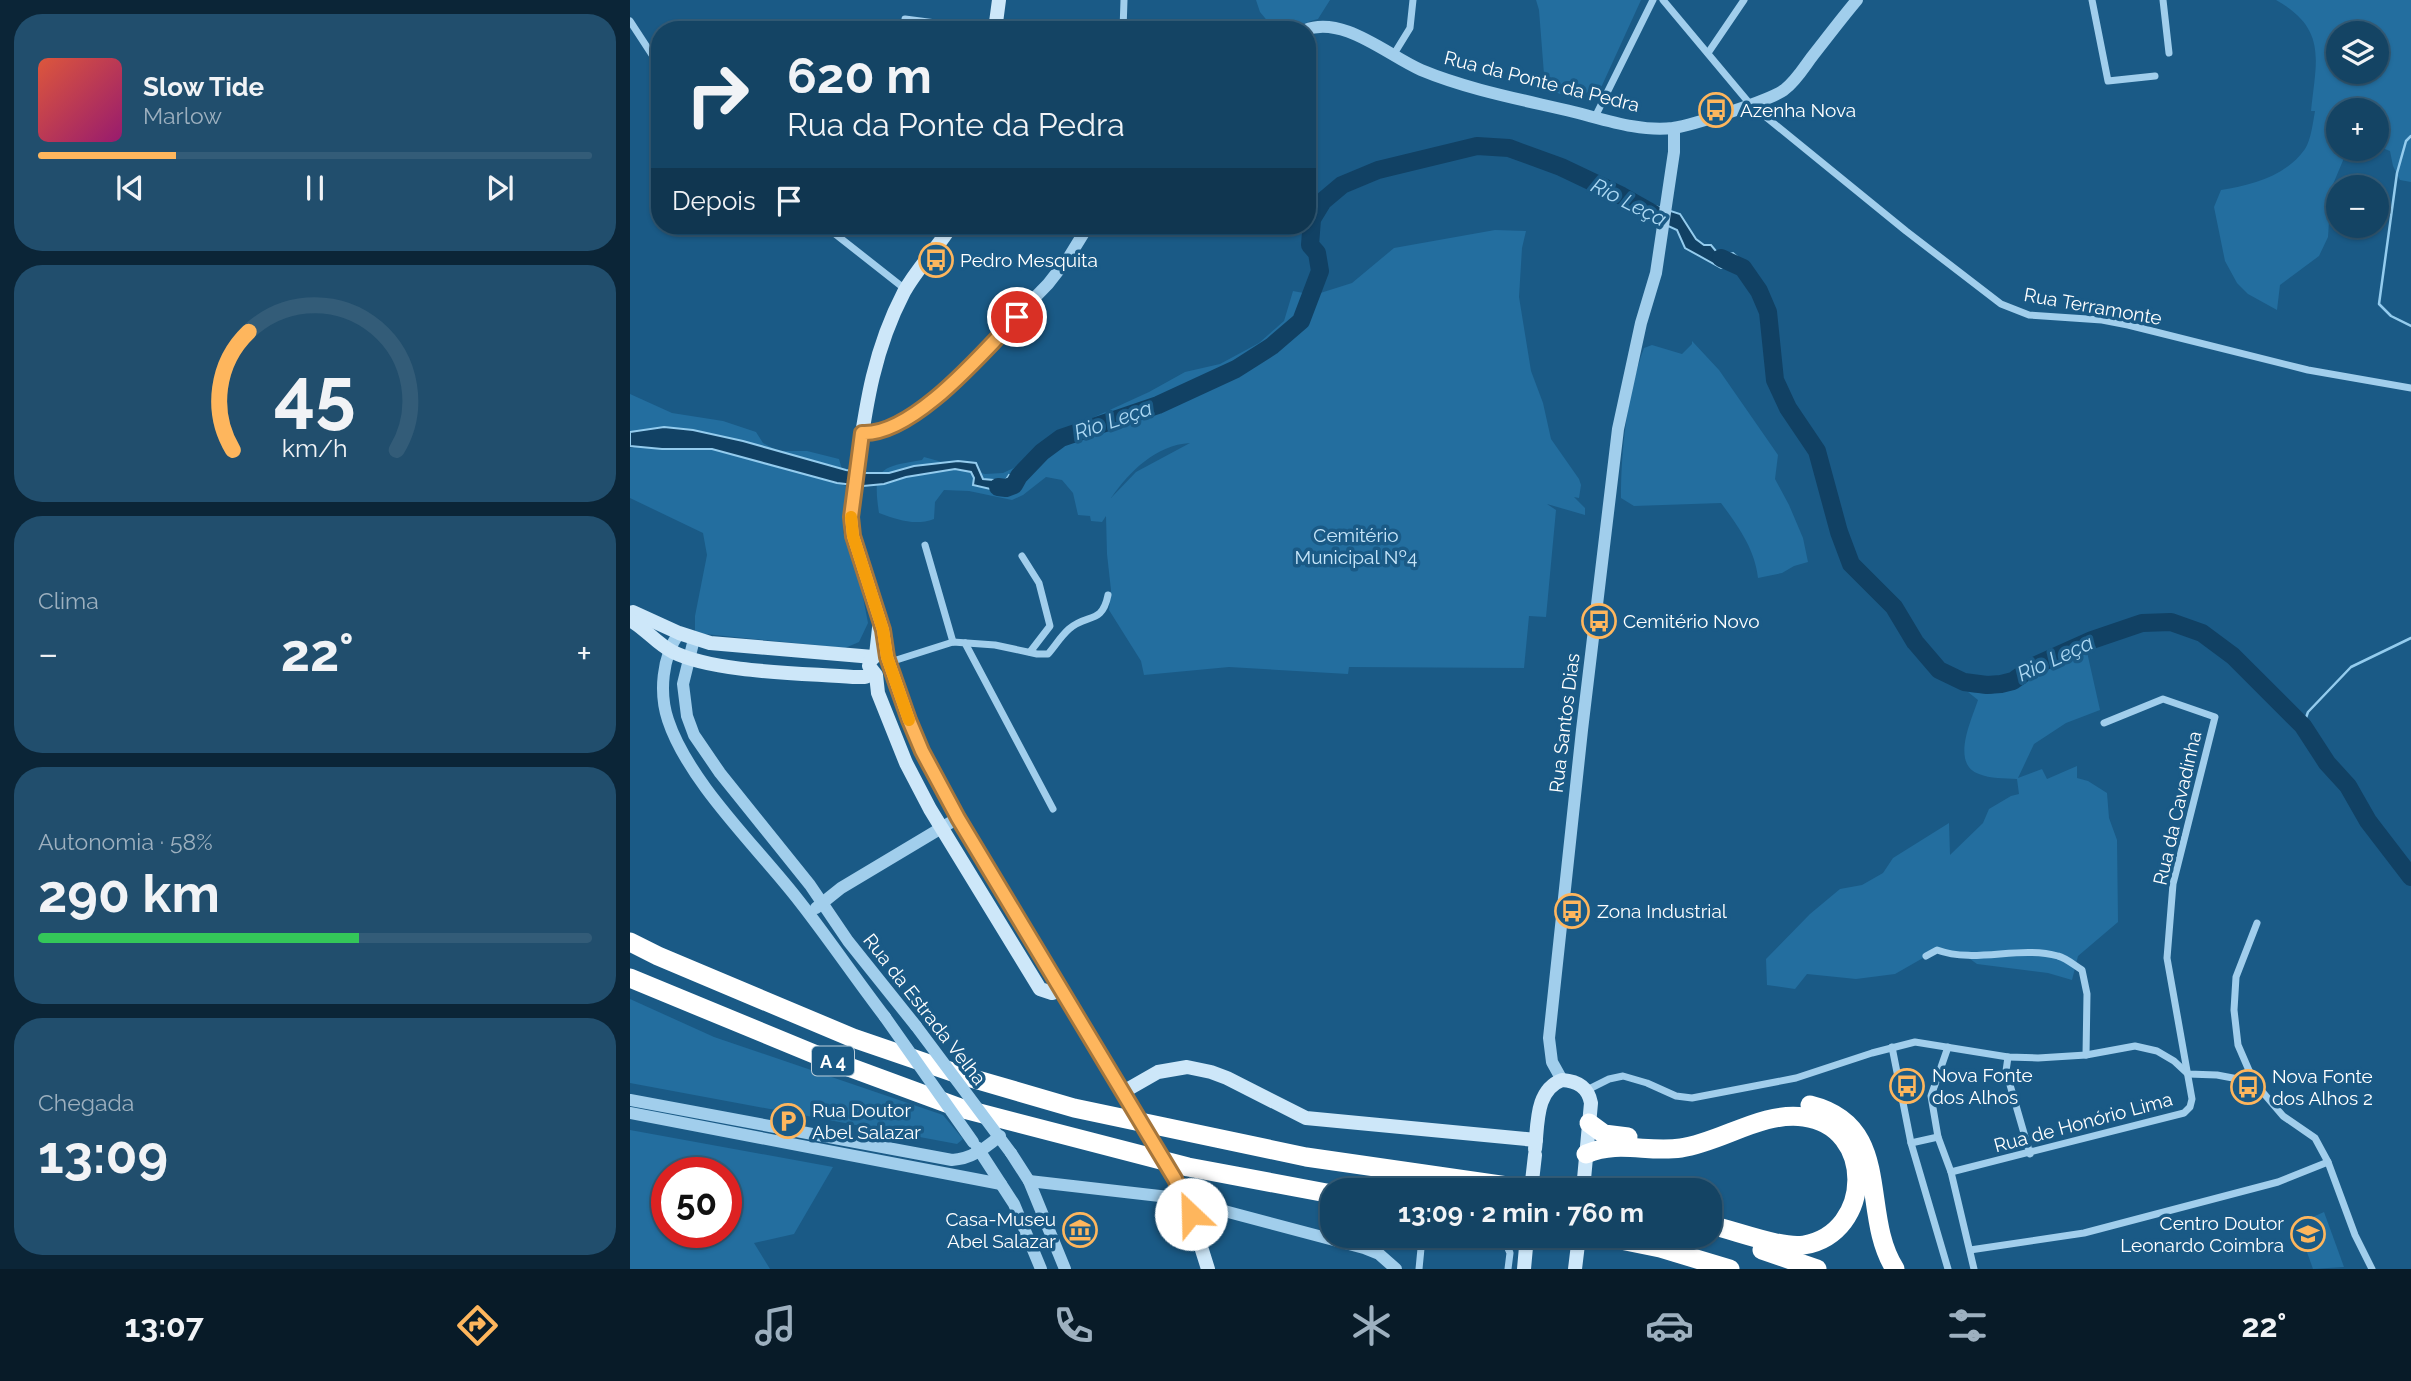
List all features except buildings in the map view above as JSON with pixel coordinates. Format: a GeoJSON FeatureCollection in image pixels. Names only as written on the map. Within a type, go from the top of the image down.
{"type":"FeatureCollection","features":[{"type":"Feature","properties":{"kind":"highway","name":"A 4"},"geometry":{"type":"LineString","coordinates":[[630,942],[853,1038],[964,1076],[1074,1108],[1306,1157],[1450,1178]]}},
{"type":"Feature","properties":{"kind":"highway","name":"A 4"},"geometry":{"type":"LineString","coordinates":[[630,978],[819,1056],[960,1108],[1188,1167],[1320,1192]]}},
{"type":"Feature","properties":{"kind":"highway"},"geometry":{"type":"LineString","coordinates":[[1590,1123],[1604,1134],[1670,1138],[1716,1129],[1781,1104],[1805,1104],[1839,1116],[1862,1143],[1872,1179],[1881,1240],[1895,1269]]}},
{"type":"Feature","properties":{"kind":"highway"},"geometry":{"type":"LineString","coordinates":[[1586,1158],[1603,1147],[1650,1149],[1702,1144],[1774,1118],[1792,1116],[1821,1122],[1836,1131],[1848,1146],[1858,1176],[1857,1193],[1852,1208],[1831,1234],[1800,1246],[1781,1244],[1722,1227]]}},
{"type":"Feature","properties":{"kind":"highway"},"geometry":{"type":"LineString","coordinates":[[1722,1236],[1817,1269]]}},
{"type":"Feature","properties":{"kind":"highway"},"geometry":{"type":"LineString","coordinates":[[1660,1248],[1712,1266],[1730,1269]]}},
{"type":"Feature","properties":{"kind":"main road"},"geometry":{"type":"LineString","coordinates":[[996,21],[999,0]]}},
{"type":"Feature","properties":{"kind":"main road"},"geometry":{"type":"LineString","coordinates":[[945,235],[906,289],[878,352],[852,501],[853,536],[883,630],[883,660],[922,751],[958,818],[1186,1199],[1208,1269]]}},
{"type":"Feature","properties":{"kind":"main road"},"geometry":{"type":"LineString","coordinates":[[630,611],[694,639],[729,646],[883,660]]}},
{"type":"Feature","properties":{"kind":"main road"},"geometry":{"type":"LineString","coordinates":[[630,620],[644,628],[669,650],[690,659],[731,667],[799,673],[853,677],[875,675]]}},
{"type":"Feature","properties":{"kind":"main road"},"geometry":{"type":"LineString","coordinates":[[883,660],[869,666],[875,675],[878,693],[902,754],[941,828],[1040,989],[1052,993],[1062,990]]}},
{"type":"Feature","properties":{"kind":"main road"},"geometry":{"type":"LineString","coordinates":[[1126,1098],[1158,1072],[1186,1067],[1227,1078],[1306,1118],[1536,1148]]}},
{"type":"Feature","properties":{"kind":"main road"},"geometry":{"type":"LineString","coordinates":[[1534,1178],[1541,1103],[1550,1086],[1562,1080],[1573,1081],[1587,1090],[1591,1103],[1584,1178]]}},
{"type":"Feature","properties":{"kind":"main road"},"geometry":{"type":"LineString","coordinates":[[1524,1267],[1526,1248]]}},
{"type":"Feature","properties":{"kind":"main road"},"geometry":{"type":"LineString","coordinates":[[1575,1268],[1577,1248]]}},
{"type":"Feature","properties":{"kind":"street"},"geometry":{"type":"LineString","coordinates":[[1123,21],[1124,0]]}},
{"type":"Feature","properties":{"kind":"street"},"geometry":{"type":"LineString","coordinates":[[1394,54],[1410,28],[1413,0]]}},
{"type":"Feature","properties":{"kind":"street"},"geometry":{"type":"LineString","coordinates":[[1595,117],[1653,0]]}},
{"type":"Feature","properties":{"kind":"street","name":"Rua Terramonte"},"geometry":{"type":"LineString","coordinates":[[1663,0],[1751,104],[1906,231],[2001,304],[2029,315],[2102,320],[2308,370],[2411,388]]}},
{"type":"Feature","properties":{"kind":"street"},"geometry":{"type":"LineString","coordinates":[[1708,53],[1744,0]]}},
{"type":"Feature","properties":{"kind":"street","name":"Rua da Ponte da Pedra"},"geometry":{"type":"LineString","coordinates":[[1316,26],[1329,25],[1394,54],[1420,69],[1464,84],[1595,117],[1649,127],[1674,128],[1751,104],[1784,90],[1857,0]]}},
{"type":"Feature","properties":{"kind":"street"},"geometry":{"type":"LineString","coordinates":[[2092,0],[2108,80],[2155,76]]}},
{"type":"Feature","properties":{"kind":"street"},"geometry":{"type":"LineString","coordinates":[[2163,0],[2169,53]]}},
{"type":"Feature","properties":{"kind":"street"},"geometry":{"type":"LineString","coordinates":[[630,21],[651,53]]}},
{"type":"Feature","properties":{"kind":"street","name":"Rua Santos Dias"},"geometry":{"type":"LineString","coordinates":[[1562,1080],[1552,1062],[1549,1038],[1582,730],[1618,429],[1656,273],[1672,168],[1674,128]]}},
{"type":"Feature","properties":{"kind":"street"},"geometry":{"type":"LineString","coordinates":[[837,235],[906,289]]}},
{"type":"Feature","properties":{"kind":"street"},"geometry":{"type":"LineString","coordinates":[[862,433],[884,431],[940,395],[1048,284],[1082,235]]}},
{"type":"Feature","properties":{"kind":"street"},"geometry":{"type":"LineString","coordinates":[[925,545],[953,642]]}},
{"type":"Feature","properties":{"kind":"street"},"geometry":{"type":"LineString","coordinates":[[1022,556],[1039,583],[1051,626],[1030,652]]}},
{"type":"Feature","properties":{"kind":"street"},"geometry":{"type":"LineString","coordinates":[[883,660],[953,642],[995,645],[1048,654],[1074,624],[1101,614],[1108,595]]}},
{"type":"Feature","properties":{"kind":"street","name":"Rua da Estrada Velha"},"geometry":{"type":"LineString","coordinates":[[678,633],[664,665],[664,696],[667,719],[687,762],[810,914],[980,1147],[1014,1204],[1041,1269]]}},
{"type":"Feature","properties":{"kind":"street","name":"Rua da Estrada Velha"},"geometry":{"type":"LineString","coordinates":[[694,639],[684,684],[687,716],[704,752],[1000,1136],[1029,1181],[1065,1269]]}},
{"type":"Feature","properties":{"kind":"street"},"geometry":{"type":"LineString","coordinates":[[964,643],[1053,809]]}},
{"type":"Feature","properties":{"kind":"street","name":"Rua da Cavadinha"},"geometry":{"type":"LineString","coordinates":[[2104,723],[2163,699],[2216,713],[2173,884],[2167,958],[2188,1074]]}},
{"type":"Feature","properties":{"kind":"street"},"geometry":{"type":"LineString","coordinates":[[719,803],[734,790]]}},
{"type":"Feature","properties":{"kind":"street"},"geometry":{"type":"LineString","coordinates":[[810,914],[841,888],[958,818]]}},
{"type":"Feature","properties":{"kind":"street"},"geometry":{"type":"LineString","coordinates":[[2258,923],[2236,977],[2234,1010],[2238,1045],[2254,1082],[2283,1116],[2315,1138],[2328,1162],[2355,1235],[2372,1269]]}},
{"type":"Feature","properties":{"kind":"street"},"geometry":{"type":"LineString","coordinates":[[1926,956],[1937,950],[1953,956],[2033,953],[2059,956],[2082,970],[2087,994],[2087,1055]]}},
{"type":"Feature","properties":{"kind":"street"},"geometry":{"type":"LineString","coordinates":[[1587,1090],[1609,1079],[1623,1076],[1676,1096],[1692,1098],[1796,1078],[1915,1042],[2008,1057],[2087,1055],[2135,1046],[2157,1051],[2188,1074],[2217,1075],[2254,1082]]}},
{"type":"Feature","properties":{"kind":"street"},"geometry":{"type":"LineString","coordinates":[[1892,1047],[1911,1143],[1948,1269]]}},
{"type":"Feature","properties":{"kind":"street"},"geometry":{"type":"LineString","coordinates":[[1948,1047],[1931,1096],[1938,1137],[1951,1172],[1974,1269]]}},
{"type":"Feature","properties":{"kind":"street"},"geometry":{"type":"LineString","coordinates":[[2008,1057],[2006,1071],[2030,1154]]}},
{"type":"Feature","properties":{"kind":"street","name":"Rua de Honório Lima"},"geometry":{"type":"LineString","coordinates":[[1951,1172],[2184,1113],[2190,1107],[2192,1099],[2188,1074]]}},
{"type":"Feature","properties":{"kind":"street"},"geometry":{"type":"LineString","coordinates":[[630,1100],[952,1160],[963,1160],[1000,1136]]}},
{"type":"Feature","properties":{"kind":"street"},"geometry":{"type":"LineString","coordinates":[[630,1113],[1001,1184]]}},
{"type":"Feature","properties":{"kind":"street"},"geometry":{"type":"LineString","coordinates":[[1911,1143],[1938,1137]]}},
{"type":"Feature","properties":{"kind":"street"},"geometry":{"type":"LineString","coordinates":[[1970,1250],[2084,1233],[2254,1189],[2328,1162]]}},
{"type":"Feature","properties":{"kind":"street"},"geometry":{"type":"LineString","coordinates":[[1029,1181],[1186,1199],[1198,1205],[1364,1248],[1379,1254],[1396,1269]]}},
{"type":"Feature","properties":{"kind":"street"},"geometry":{"type":"LineString","coordinates":[[1029,1240],[1049,1233]]}},
{"type":"Feature","properties":{"kind":"street"},"geometry":{"type":"LineString","coordinates":[[1419,1269],[1421,1248]]}},
{"type":"Feature","properties":{"kind":"street"},"geometry":{"type":"LineString","coordinates":[[1508,1248],[1510,1253],[1508,1269]]}},
{"type":"Feature","properties":{"kind":"green space"},"geometry":{"type":"Polygon","coordinates":[[[1256,0],[1330,0],[1318,19],[1312,21],[1268,21],[1260,12],[1256,0]]]}},
{"type":"Feature","properties":{"kind":"green space"},"geometry":{"type":"Polygon","coordinates":[[[1536,0],[1641,0],[1599,92],[1560,94],[1545,87],[1536,0]]]}},
{"type":"Feature","properties":{"kind":"green space"},"geometry":{"type":"Polygon","coordinates":[[[2276,0],[2411,0],[2411,182],[2400,180],[2393,166],[2389,151],[2389,98],[2326,98],[2326,161],[2343,161],[2337,175],[2326,175],[2328,238],[2319,256],[2280,285],[2277,310],[2248,294],[2237,283],[2225,261],[2214,207],[2221,190],[2256,182],[2278,173],[2297,159],[2307,145],[2315,111],[2311,111],[2316,62],[2311,35],[2293,11],[2276,0]]]}},
{"type":"Feature","properties":{"kind":"green space","name":"Cemitério Municipal Nº4"},"geometry":{"type":"Polygon","coordinates":[[[1495,230],[1526,231],[1522,248],[1519,297],[1531,371],[1543,403],[1551,439],[1579,479],[1579,498],[1574,497],[1585,508],[1585,515],[1547,504],[1556,510],[1546,617],[1529,616],[1524,668],[1349,667],[1348,674],[1229,667],[1144,675],[1141,661],[1109,610],[1111,590],[1106,516],[1102,522],[1091,521],[1090,516],[1078,515],[1073,493],[1062,480],[1046,477],[1012,500],[969,491],[944,490],[935,502],[934,519],[927,521],[906,521],[879,513],[878,478],[888,468],[922,460],[924,457],[985,474],[1003,473],[1040,456],[1055,438],[1079,424],[1149,392],[1185,372],[1220,364],[1259,343],[1284,321],[1293,291],[1314,295],[1352,283],[1394,248],[1495,230]],[[1190,443],[1155,454],[1135,469],[1111,498],[1136,472],[1190,443]]]}},
{"type":"Feature","properties":{"kind":"green space"},"geometry":{"type":"Polygon","coordinates":[[[1692,341],[1719,370],[1778,455],[1775,479],[1803,538],[1808,562],[1782,573],[1758,578],[1749,548],[1721,503],[1634,506],[1621,498],[1626,422],[1633,384],[1644,348],[1652,345],[1682,354],[1692,341]]]}},
{"type":"Feature","properties":{"kind":"green space"},"geometry":{"type":"Polygon","coordinates":[[[630,394],[672,413],[723,421],[756,432],[763,443],[778,451],[807,451],[839,459],[844,476],[843,485],[847,486],[843,532],[859,576],[868,623],[859,642],[845,648],[695,633],[695,616],[707,555],[703,533],[630,498],[630,448],[634,448],[630,445],[630,394]]]}},
{"type":"Feature","properties":{"kind":"green space"},"geometry":{"type":"Polygon","coordinates":[[[2087,652],[2100,710],[2066,723],[2034,744],[2018,778],[2042,769],[2047,779],[2077,766],[2077,778],[2088,781],[2107,793],[2109,818],[2117,840],[2118,922],[2078,956],[2072,980],[2048,973],[1977,964],[1966,956],[1937,950],[1895,974],[1856,979],[1807,974],[1795,989],[1767,985],[1766,959],[1810,914],[1840,889],[1862,885],[1883,873],[1893,858],[1949,823],[1950,855],[1983,823],[1989,809],[2019,794],[2017,779],[1983,776],[1970,769],[1966,761],[1965,740],[1978,700],[1968,692],[1991,694],[2013,687],[2061,660],[2087,652]]]}},
{"type":"Feature","properties":{"kind":"green space"},"geometry":{"type":"Polygon","coordinates":[[[630,999],[714,1037],[943,1115],[963,1139],[957,1144],[630,1083],[630,999]]]}},
{"type":"Feature","properties":{"kind":"green space"},"geometry":{"type":"Polygon","coordinates":[[[630,1130],[833,1167],[794,1234],[754,1243],[770,1269],[630,1269],[630,1130]]]}},
{"type":"Feature","properties":{"kind":"green space"},"geometry":{"type":"Polygon","coordinates":[[[2324,1212],[2344,1267],[2313,1269],[2297,1224],[2324,1212]]]}},
{"type":"Feature","properties":{"kind":"shaded area"},"geometry":{"type":"Polygon","coordinates":[[[1634,199],[1680,214],[1696,239],[1704,245],[1711,245],[1720,256],[1733,253],[1743,262],[1741,269],[1730,265],[1721,268],[1685,248],[1677,230],[1631,209],[1634,199]]]}},
{"type":"Feature","properties":{"kind":"shaded area"},"geometry":{"type":"Polygon","coordinates":[[[664,427],[693,430],[743,441],[846,470],[889,473],[914,466],[958,461],[976,463],[983,479],[1005,481],[1009,475],[1023,482],[1012,494],[973,485],[971,472],[955,469],[863,486],[837,483],[712,449],[630,446],[630,432],[664,427]]]}},
{"type":"Feature","properties":{"kind":"waterway"},"geometry":{"type":"LineString","coordinates":[[2411,136],[2406,141],[2397,173],[2379,304],[2391,316],[2411,326]]}},
{"type":"Feature","properties":{"kind":"waterway","name":"Rio Leça"},"geometry":{"type":"LineString","coordinates":[[1316,212],[1323,201],[1342,185],[1378,170],[1477,146],[1509,148],[1561,167],[1654,214]]}},
{"type":"Feature","properties":{"kind":"waterway","name":"Rio Leça"},"geometry":{"type":"LineString","coordinates":[[998,487],[1014,485],[1042,452],[1061,438],[1158,405],[1236,369],[1272,346],[1301,321],[1320,271],[1317,253],[1310,245],[1311,235]]}},
{"type":"Feature","properties":{"kind":"waterway","name":"Rio Leça"},"geometry":{"type":"LineString","coordinates":[[1721,258],[1743,268],[1759,291],[1768,312],[1775,380],[1788,408],[1817,451],[1839,532],[1851,564],[1894,607],[1915,642],[1939,670],[1964,682],[2001,684],[2013,681],[2034,666],[2092,640],[2142,623],[2171,622],[2202,633],[2233,656],[2303,726],[2327,763],[2348,786],[2368,821],[2411,877]]}},
{"type":"Feature","properties":{"kind":"waterway"},"geometry":{"type":"LineString","coordinates":[[2303,726],[2308,712],[2351,667],[2411,638]]}},
{"type":"Feature","properties":{"kind":"slow traffic"},"geometry":{"type":"LineString","coordinates":[[851,517],[853,536],[883,630],[887,657],[909,720]]}},
{"type":"Feature","properties":{"kind":"place","name":"Azenha Nova"},"geometry":{"type":"Point","coordinates":[1716,110]}},
{"type":"Feature","properties":{"kind":"place","name":"Pedro Mesquita"},"geometry":{"type":"Point","coordinates":[936,260]}},
{"type":"Feature","properties":{"kind":"place","name":"Cemitério Novo"},"geometry":{"type":"Point","coordinates":[1599,621]}},
{"type":"Feature","properties":{"kind":"place","name":"Zona Industrial"},"geometry":{"type":"Point","coordinates":[1572,911]}},
{"type":"Feature","properties":{"kind":"place","name":"Nova Fonte dos Alhos"},"geometry":{"type":"Point","coordinates":[1907,1086]}},
{"type":"Feature","properties":{"kind":"place","name":"Nova Fonte dos Alhos 2"},"geometry":{"type":"Point","coordinates":[2248,1087]}},
{"type":"Feature","properties":{"kind":"place","name":"Rua Doutor Abel Salazar"},"geometry":{"type":"Point","coordinates":[788,1121]}},
{"type":"Feature","properties":{"kind":"place","name":"Casa-Museu Abel Salazar"},"geometry":{"type":"Point","coordinates":[1080,1230]}},
{"type":"Feature","properties":{"kind":"place","name":"Centro Doutor Leonardo Coimbra"},"geometry":{"type":"Point","coordinates":[2308,1234]}},
{"type":"Feature","properties":{"kind":"route"},"geometry":{"type":"LineString","coordinates":[[1017,317],[940,395],[884,431],[862,433],[851,517],[853,536],[883,630],[887,657],[922,751],[942,791],[1175,1179],[1191,1214]]}}]}
